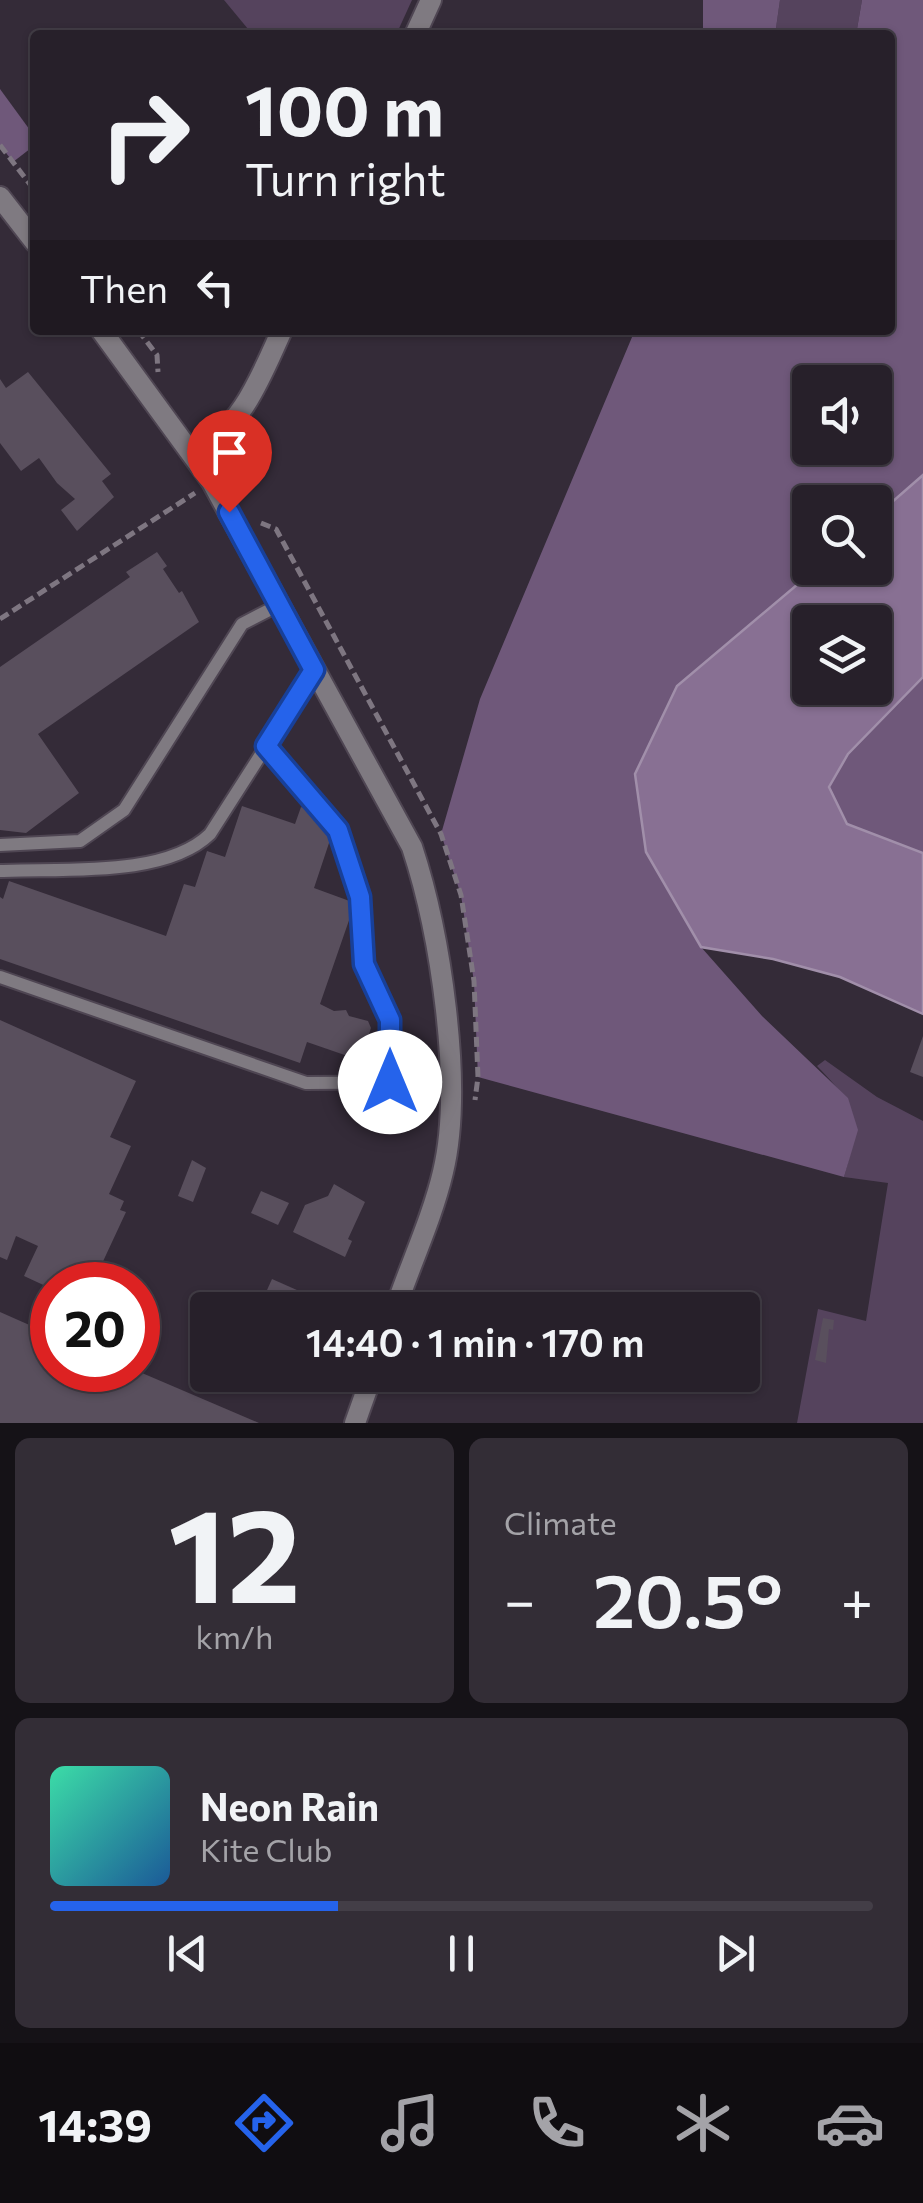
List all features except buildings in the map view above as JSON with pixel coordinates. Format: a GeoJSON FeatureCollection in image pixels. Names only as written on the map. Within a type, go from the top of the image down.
{"type":"FeatureCollection","features":[{"type":"Feature","properties":{"kind":"street"},"geometry":{"type":"LineString","coordinates":[[417,30],[431,0]]}},
{"type":"Feature","properties":{"kind":"street"},"geometry":{"type":"LineString","coordinates":[[0,196],[30,235]]}},
{"type":"Feature","properties":{"kind":"street"},"geometry":{"type":"LineString","coordinates":[[105,335],[212,482],[412,847],[430,902],[443,985],[449,1082],[443,1173],[400,1292]]}},
{"type":"Feature","properties":{"kind":"street"},"geometry":{"type":"LineString","coordinates":[[193,453],[208,445],[246,409],[280,335]]}},
{"type":"Feature","properties":{"kind":"street"},"geometry":{"type":"LineString","coordinates":[[355,1423],[366,1392]]}},
{"type":"Feature","properties":{"kind":"lane"},"geometry":{"type":"LineString","coordinates":[[0,844],[80,841],[124,810],[242,624],[279,604]]}},
{"type":"Feature","properties":{"kind":"lane"},"geometry":{"type":"LineString","coordinates":[[0,870],[148,864],[196,848],[210,834],[314,670]]}},
{"type":"Feature","properties":{"kind":"lane"},"geometry":{"type":"LineString","coordinates":[[266,746],[338,830],[360,897],[364,964],[390,1020],[390,1082]]}},
{"type":"Feature","properties":{"kind":"lane"},"geometry":{"type":"LineString","coordinates":[[0,977],[306,1083],[449,1082]]}},
{"type":"Feature","properties":{"kind":"path"},"geometry":{"type":"LineString","coordinates":[[0,145],[30,184]]}},
{"type":"Feature","properties":{"kind":"path"},"geometry":{"type":"LineString","coordinates":[[0,619],[212,482]]}},
{"type":"Feature","properties":{"kind":"shaded area"},"geometry":{"type":"Polygon","coordinates":[[[224,0],[412,0],[398,30],[249,30],[224,0]]]}},
{"type":"Feature","properties":{"kind":"shaded area"},"geometry":{"type":"Polygon","coordinates":[[[703,0],[780,0],[776,30],[703,30],[703,0]]]}},
{"type":"Feature","properties":{"kind":"shaded area"},"geometry":{"type":"Polygon","coordinates":[[[780,0],[862,0],[857,30],[776,30],[780,0]]]}},
{"type":"Feature","properties":{"kind":"shaded area"},"geometry":{"type":"Polygon","coordinates":[[[862,0],[923,0],[923,475],[892,502],[892,485],[792,485],[792,585],[797,585],[677,686],[701,947],[762,1016],[848,1098],[858,1130],[844,1177],[478,1077],[474,982],[461,895],[441,834],[480,699],[633,335],[895,335],[895,30],[857,30],[862,0]]]}},
{"type":"Feature","properties":{"kind":"shaded area"},"geometry":{"type":"Polygon","coordinates":[[[0,89],[30,130],[30,149],[13,162],[0,145],[0,89]]]}},
{"type":"Feature","properties":{"kind":"shaded area"},"geometry":{"type":"Polygon","coordinates":[[[923,475],[923,677],[848,754],[829,787],[847,824],[923,853],[923,1014],[840,977],[773,959],[701,947],[646,852],[635,774],[677,686],[797,585],[892,585],[892,502],[923,475]]]}},
{"type":"Feature","properties":{"kind":"shaded area"},"geometry":{"type":"Polygon","coordinates":[[[923,677],[923,853],[847,824],[829,787],[848,754],[923,677]]]}},
{"type":"Feature","properties":{"kind":"shaded area"},"geometry":{"type":"Polygon","coordinates":[[[825,1060],[877,1097],[923,1121],[923,1423],[797,1423],[818,1309],[866,1321],[888,1183],[844,1177],[853,1141],[853,1116],[842,1094],[817,1066],[825,1060]]]}},
{"type":"Feature","properties":{"kind":"route"},"geometry":{"type":"LineString","coordinates":[[229,512],[314,670],[266,746],[338,830],[360,897],[364,964],[390,1020],[390,1082]]}}]}
